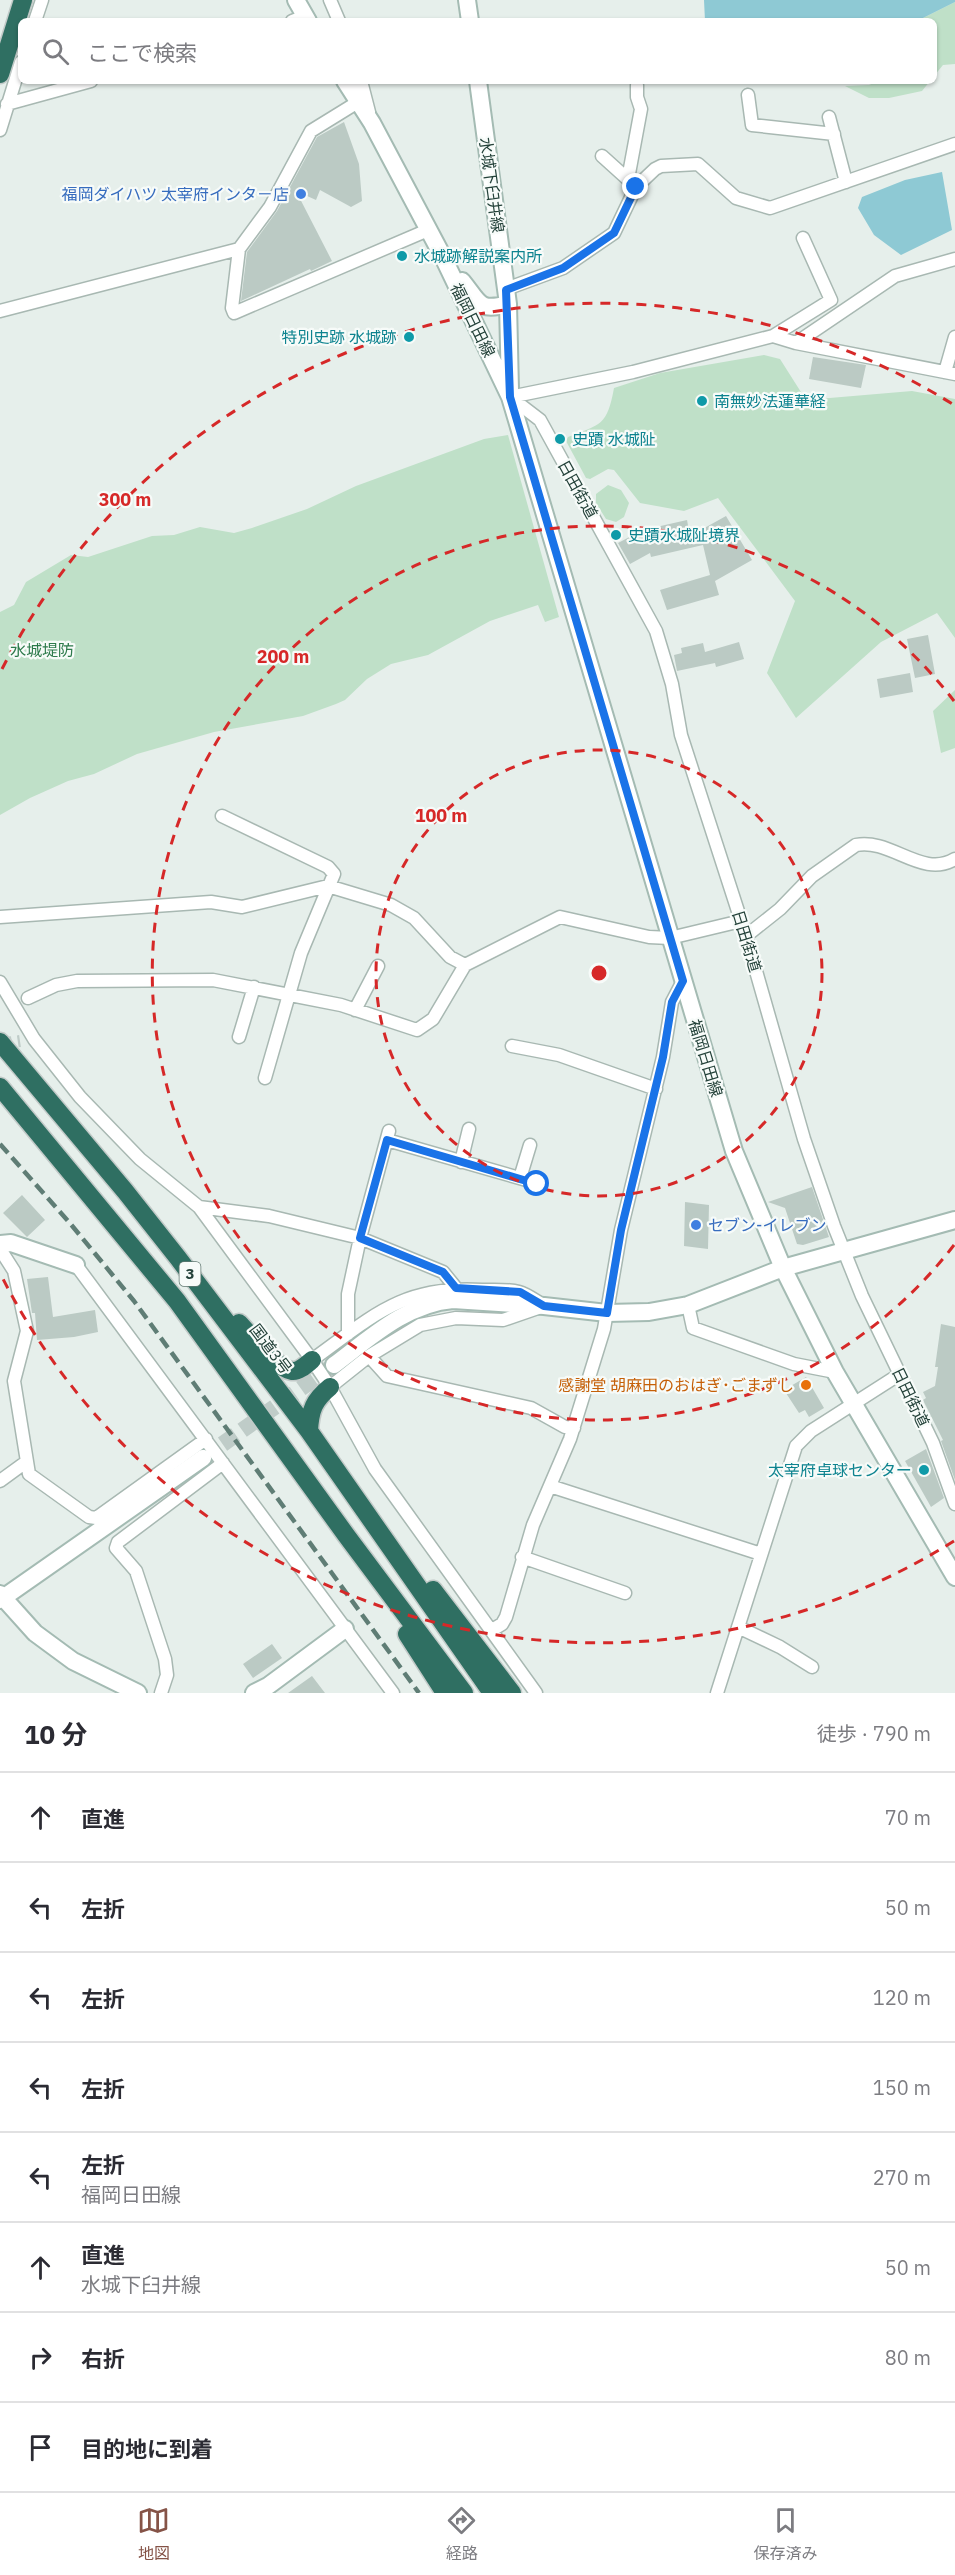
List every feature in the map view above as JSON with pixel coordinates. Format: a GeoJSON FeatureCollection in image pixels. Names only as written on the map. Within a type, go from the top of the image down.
{"type":"FeatureCollection","features":[{"type":"Feature","properties":{"kind":"highway"},"geometry":{"type":"LineString","coordinates":[[0,74],[23,0]]}},
{"type":"Feature","properties":{"kind":"highway","name":"国道3号"},"geometry":{"type":"LineString","coordinates":[[0,1042],[125,1191],[309,1431],[366,1516],[492,1693]]}},
{"type":"Feature","properties":{"kind":"highway","name":"3"},"geometry":{"type":"LineString","coordinates":[[0,1087],[177,1301],[346,1535],[464,1693]]}},
{"type":"Feature","properties":{"kind":"highway"},"geometry":{"type":"LineString","coordinates":[[178,1258],[278,1363],[294,1371],[312,1360]]}},
{"type":"Feature","properties":{"kind":"highway"},"geometry":{"type":"LineString","coordinates":[[309,1431],[312,1407],[330,1387]]}},
{"type":"Feature","properties":{"kind":"highway","name":"3"},"geometry":{"type":"LineString","coordinates":[[366,1516],[426,1580],[512,1693]]}},
{"type":"Feature","properties":{"kind":"highway","name":"3"},"geometry":{"type":"LineString","coordinates":[[346,1535],[445,1693]]}},
{"type":"Feature","properties":{"kind":"main road"},"geometry":{"type":"LineString","coordinates":[[296,0],[300,18]]}},
{"type":"Feature","properties":{"kind":"main road"},"geometry":{"type":"LineString","coordinates":[[468,0],[470,18]]}},
{"type":"Feature","properties":{"kind":"main road","name":"福岡日田線"},"geometry":{"type":"LineString","coordinates":[[347,84],[372,123],[443,256],[510,397],[734,1151],[783,1268],[852,1403],[955,1577]]}},
{"type":"Feature","properties":{"kind":"main road","name":"水城下臼井線"},"geometry":{"type":"LineString","coordinates":[[478,84],[507,297],[510,397]]}},
{"type":"Feature","properties":{"kind":"main road"},"geometry":{"type":"LineString","coordinates":[[443,256],[483,306],[490,308],[507,297]]}},
{"type":"Feature","properties":{"kind":"main road"},"geometry":{"type":"LineString","coordinates":[[334,1365],[393,1322],[429,1304],[453,1300],[607,1313],[649,1312],[688,1305],[783,1268],[843,1249],[955,1220]]}},
{"type":"Feature","properties":{"kind":"main road"},"geometry":{"type":"LineString","coordinates":[[0,1246],[10,1244],[76,1264]]}},
{"type":"Feature","properties":{"kind":"main road"},"geometry":{"type":"LineString","coordinates":[[138,1693],[73,1661],[35,1633],[1,1597],[203,1458]]}},
{"type":"Feature","properties":{"kind":"main road"},"geometry":{"type":"LineString","coordinates":[[254,1693],[268,1686],[345,1629]]}},
{"type":"Feature","properties":{"kind":"street"},"geometry":{"type":"LineString","coordinates":[[36,18],[42,0]]}},
{"type":"Feature","properties":{"kind":"street"},"geometry":{"type":"LineString","coordinates":[[330,0],[338,18]]}},
{"type":"Feature","properties":{"kind":"street"},"geometry":{"type":"LineString","coordinates":[[0,130],[18,71]]}},
{"type":"Feature","properties":{"kind":"street"},"geometry":{"type":"LineString","coordinates":[[7,104],[80,84]]}},
{"type":"Feature","properties":{"kind":"street"},"geometry":{"type":"LineString","coordinates":[[362,84],[372,123]]}},
{"type":"Feature","properties":{"kind":"street"},"geometry":{"type":"LineString","coordinates":[[507,297],[563,268],[614,233],[632,183],[641,109],[637,97],[637,85]]}},
{"type":"Feature","properties":{"kind":"street"},"geometry":{"type":"LineString","coordinates":[[748,94],[752,125],[834,134]]}},
{"type":"Feature","properties":{"kind":"street"},"geometry":{"type":"LineString","coordinates":[[358,102],[311,130],[270,207],[239,249],[232,308],[234,313],[428,230]]}},
{"type":"Feature","properties":{"kind":"street"},"geometry":{"type":"LineString","coordinates":[[829,117],[846,182]]}},
{"type":"Feature","properties":{"kind":"street"},"geometry":{"type":"LineString","coordinates":[[632,183],[661,166],[698,164],[736,198],[770,207],[955,144]]}},
{"type":"Feature","properties":{"kind":"street"},"geometry":{"type":"LineString","coordinates":[[602,156],[632,183]]}},
{"type":"Feature","properties":{"kind":"street"},"geometry":{"type":"LineString","coordinates":[[510,397],[633,372],[773,336],[831,300],[803,238]]}},
{"type":"Feature","properties":{"kind":"street"},"geometry":{"type":"LineString","coordinates":[[0,310],[239,249]]}},
{"type":"Feature","properties":{"kind":"street"},"geometry":{"type":"LineString","coordinates":[[796,343],[895,276],[955,259]]}},
{"type":"Feature","properties":{"kind":"street"},"geometry":{"type":"LineString","coordinates":[[773,336],[796,343],[950,373],[955,337]]}},
{"type":"Feature","properties":{"kind":"street","name":"日田街道"},"geometry":{"type":"LineString","coordinates":[[510,397],[540,420],[656,631],[672,684],[681,735],[746,936],[804,1139],[862,1296],[933,1443],[955,1504]]}},
{"type":"Feature","properties":{"kind":"street"},"geometry":{"type":"LineString","coordinates":[[222,816],[328,867],[334,874],[301,953],[265,1078]]}},
{"type":"Feature","properties":{"kind":"street"},"geometry":{"type":"LineString","coordinates":[[746,936],[780,909],[812,876],[856,845],[865,843],[882,846],[928,865],[939,865],[955,859]]}},
{"type":"Feature","properties":{"kind":"street"},"geometry":{"type":"LineString","coordinates":[[0,917],[211,902],[242,907],[328,886],[391,905],[414,918],[450,957],[465,965]]}},
{"type":"Feature","properties":{"kind":"street"},"geometry":{"type":"LineString","coordinates":[[28,998],[56,985],[77,981],[213,980],[288,994],[355,1010],[417,1030],[433,1019],[465,965],[560,917],[649,937],[670,938],[741,921]]}},
{"type":"Feature","properties":{"kind":"street"},"geometry":{"type":"LineString","coordinates":[[355,1010],[378,966]]}},
{"type":"Feature","properties":{"kind":"street"},"geometry":{"type":"LineString","coordinates":[[492,1630],[502,1624],[506,1617],[522,1557],[574,1428],[604,1329],[621,1230],[656,1089],[672,1002],[683,981]]}},
{"type":"Feature","properties":{"kind":"street"},"geometry":{"type":"LineString","coordinates":[[0,982],[34,1039],[80,1097],[140,1159],[199,1207],[312,1360],[330,1387],[375,1469],[537,1693]]}},
{"type":"Feature","properties":{"kind":"street"},"geometry":{"type":"LineString","coordinates":[[239,1037],[254,987]]}},
{"type":"Feature","properties":{"kind":"street"},"geometry":{"type":"LineString","coordinates":[[20,1041],[34,1039]]}},
{"type":"Feature","properties":{"kind":"street"},"geometry":{"type":"LineString","coordinates":[[512,1046],[559,1055],[656,1089]]}},
{"type":"Feature","properties":{"kind":"street"},"geometry":{"type":"LineString","coordinates":[[461,1161],[470,1129]]}},
{"type":"Feature","properties":{"kind":"street"},"geometry":{"type":"LineString","coordinates":[[348,1334],[348,1294],[360,1238],[388,1135],[461,1161],[537,1184]]}},
{"type":"Feature","properties":{"kind":"street"},"geometry":{"type":"LineString","coordinates":[[520,1178],[530,1145]]}},
{"type":"Feature","properties":{"kind":"street"},"geometry":{"type":"LineString","coordinates":[[199,1207],[269,1216],[360,1238],[443,1272],[456,1288]]}},
{"type":"Feature","properties":{"kind":"street"},"geometry":{"type":"LineString","coordinates":[[0,1246],[14,1270],[27,1330],[14,1381],[29,1474],[89,1517],[96,1518],[206,1439]]}},
{"type":"Feature","properties":{"kind":"street"},"geometry":{"type":"LineString","coordinates":[[76,1264],[393,1693]]}},
{"type":"Feature","properties":{"kind":"street"},"geometry":{"type":"LineString","coordinates":[[312,1360],[388,1306],[406,1298],[456,1288],[520,1292],[544,1306]]}},
{"type":"Feature","properties":{"kind":"street"},"geometry":{"type":"LineString","coordinates":[[688,1305],[693,1328],[794,1364],[836,1372]]}},
{"type":"Feature","properties":{"kind":"street"},"geometry":{"type":"LineString","coordinates":[[330,1387],[369,1356],[411,1329],[428,1322],[456,1318],[503,1320],[544,1306]]}},
{"type":"Feature","properties":{"kind":"street"},"geometry":{"type":"LineString","coordinates":[[369,1356],[387,1376],[531,1408],[565,1426],[574,1428]]}},
{"type":"Feature","properties":{"kind":"street"},"geometry":{"type":"LineString","coordinates":[[717,1693],[796,1446],[802,1438],[852,1403],[900,1374]]}},
{"type":"Feature","properties":{"kind":"street"},"geometry":{"type":"LineString","coordinates":[[0,1481],[26,1462]]}},
{"type":"Feature","properties":{"kind":"street"},"geometry":{"type":"LineString","coordinates":[[161,1693],[167,1675],[165,1659],[136,1571],[116,1548],[118,1542],[223,1463]]}},
{"type":"Feature","properties":{"kind":"street"},"geometry":{"type":"LineString","coordinates":[[550,1486],[761,1554]]}},
{"type":"Feature","properties":{"kind":"street"},"geometry":{"type":"LineString","coordinates":[[522,1557],[625,1593]]}},
{"type":"Feature","properties":{"kind":"street"},"geometry":{"type":"LineString","coordinates":[[738,1627],[780,1647],[812,1667]]}},
{"type":"Feature","properties":{"kind":"green space"},"geometry":{"type":"Polygon","coordinates":[[[955,2],[955,64],[943,65],[937,72],[937,18],[923,18],[955,2]]]}},
{"type":"Feature","properties":{"kind":"green space"},"geometry":{"type":"Polygon","coordinates":[[[928,84],[922,91],[889,98],[869,98],[845,86],[928,84]]]}},
{"type":"Feature","properties":{"kind":"green space"},"geometry":{"type":"Polygon","coordinates":[[[764,355],[780,359],[806,400],[912,391],[955,399],[955,638],[937,613],[881,642],[796,718],[767,673],[795,601],[718,498],[684,511],[640,503],[614,470],[608,469],[590,479],[586,478],[566,441],[568,437],[601,422],[608,410],[614,388],[660,373],[764,355]]]}},
{"type":"Feature","properties":{"kind":"green space","name":"水城堤防"},"geometry":{"type":"Polygon","coordinates":[[[508,435],[559,617],[545,622],[538,605],[490,621],[428,655],[391,664],[367,679],[345,700],[336,704],[303,716],[214,732],[137,754],[94,774],[68,781],[0,815],[0,612],[14,605],[26,582],[71,555],[88,557],[152,536],[174,535],[200,527],[234,533],[252,528],[307,509],[356,486],[484,439],[508,435]]]}},
{"type":"Feature","properties":{"kind":"green space"},"geometry":{"type":"Polygon","coordinates":[[[608,485],[621,490],[629,503],[624,517],[616,522],[606,519],[596,503],[596,494],[608,485]]]}},
{"type":"Feature","properties":{"kind":"green space"},"geometry":{"type":"Polygon","coordinates":[[[955,690],[955,748],[941,753],[933,711],[955,690]]]}},
{"type":"Feature","properties":{"kind":"water"},"geometry":{"type":"Polygon","coordinates":[[[704,0],[955,0],[923,18],[705,18],[704,0]]]}},
{"type":"Feature","properties":{"kind":"water"},"geometry":{"type":"Polygon","coordinates":[[[942,172],[952,230],[901,255],[874,235],[858,208],[862,197],[905,180],[942,172]]]}},
{"type":"Feature","properties":{"kind":"building","name":"福岡ダイハツ 太宰府インタ－店"},"geometry":{"type":"Polygon","coordinates":[[[344,122],[359,164],[362,201],[351,207],[320,190],[316,200],[296,191],[332,261],[241,301],[247,252],[277,211],[317,137],[344,122]]]}},
{"type":"Feature","properties":{"kind":"building"},"geometry":{"type":"Polygon","coordinates":[[[813,357],[866,365],[861,388],[809,379],[813,357]]]}},
{"type":"Feature","properties":{"kind":"building"},"geometry":{"type":"Polygon","coordinates":[[[726,516],[752,560],[715,581],[719,595],[667,610],[660,590],[710,575],[703,545],[651,557],[650,553],[630,564],[618,543],[643,530],[687,520],[690,536],[726,516]]]}},
{"type":"Feature","properties":{"kind":"building"},"geometry":{"type":"Polygon","coordinates":[[[928,635],[935,674],[915,678],[907,639],[928,635]]]}},
{"type":"Feature","properties":{"kind":"building"},"geometry":{"type":"Polygon","coordinates":[[[739,642],[744,659],[716,667],[715,663],[677,671],[674,655],[682,653],[681,648],[703,643],[705,652],[739,642]]]}},
{"type":"Feature","properties":{"kind":"building"},"geometry":{"type":"Polygon","coordinates":[[[910,673],[913,692],[880,698],[877,679],[910,673]]]}},
{"type":"Feature","properties":{"kind":"building"},"geometry":{"type":"Polygon","coordinates":[[[812,1187],[829,1237],[803,1245],[797,1244],[785,1208],[768,1202],[812,1187]]]}},
{"type":"Feature","properties":{"kind":"building"},"geometry":{"type":"Polygon","coordinates":[[[22,1195],[45,1220],[27,1237],[3,1213],[22,1195]]]}},
{"type":"Feature","properties":{"kind":"building","name":"セブン-イレブン"},"geometry":{"type":"Polygon","coordinates":[[[685,1202],[709,1205],[708,1249],[684,1246],[685,1202]]]}},
{"type":"Feature","properties":{"kind":"building"},"geometry":{"type":"Polygon","coordinates":[[[48,1277],[53,1317],[95,1310],[98,1332],[74,1337],[37,1340],[35,1313],[32,1313],[27,1279],[48,1277]]]}},
{"type":"Feature","properties":{"kind":"building"},"geometry":{"type":"Polygon","coordinates":[[[941,1324],[955,1327],[955,1480],[941,1441],[943,1440],[923,1400],[926,1398],[923,1392],[935,1386],[938,1367],[935,1367],[941,1324]]]}},
{"type":"Feature","properties":{"kind":"building"},"geometry":{"type":"Polygon","coordinates":[[[806,1377],[824,1408],[809,1417],[805,1410],[799,1413],[784,1390],[806,1377]]]}},
{"type":"Feature","properties":{"kind":"building","name":"太宰府卓球センター"},"geometry":{"type":"Polygon","coordinates":[[[926,1449],[944,1498],[931,1507],[905,1461],[926,1449]]]}},
{"type":"Feature","properties":{"kind":"building"},"geometry":{"type":"Polygon","coordinates":[[[272,1644],[282,1658],[253,1678],[243,1664],[272,1644]]]}},
{"type":"Feature","properties":{"kind":"building"},"geometry":{"type":"Polygon","coordinates":[[[312,1676],[325,1693],[288,1693],[312,1676]]]}},
{"type":"Feature","properties":{"kind":"tunnel"},"geometry":{"type":"LineString","coordinates":[[0,1044],[20,1041]]}},
{"type":"Feature","properties":{"kind":"tunnel"},"geometry":{"type":"LineString","coordinates":[[203,1458],[334,1365]]}},
{"type":"Feature","properties":{"kind":"railway"},"geometry":{"type":"LineString","coordinates":[[0,1144],[69,1222],[134,1301],[419,1693]]}},
{"type":"Feature","properties":{"kind":"place","name":"福岡ダイハツ 太宰府インタ－店"},"geometry":{"type":"Point","coordinates":[301,194]}},
{"type":"Feature","properties":{"kind":"place","name":"水城跡解説案内所"},"geometry":{"type":"Point","coordinates":[402,256]}},
{"type":"Feature","properties":{"kind":"place","name":"特別史跡 水城跡"},"geometry":{"type":"Point","coordinates":[409,337]}},
{"type":"Feature","properties":{"kind":"place","name":"南無妙法蓮華経"},"geometry":{"type":"Point","coordinates":[702,401]}},
{"type":"Feature","properties":{"kind":"place","name":"史蹟 水城阯"},"geometry":{"type":"Point","coordinates":[560,439]}},
{"type":"Feature","properties":{"kind":"place","name":"史蹟水城阯境界"},"geometry":{"type":"Point","coordinates":[616,535]}},
{"type":"Feature","properties":{"kind":"place","name":"セブン-イレブン"},"geometry":{"type":"Point","coordinates":[696,1225]}},
{"type":"Feature","properties":{"kind":"place","name":"感謝堂 胡麻田のおはぎ･ごまずし"},"geometry":{"type":"Point","coordinates":[806,1385]}},
{"type":"Feature","properties":{"kind":"place","name":"太宰府卓球センター"},"geometry":{"type":"Point","coordinates":[924,1470]}},
{"type":"Feature","properties":{"kind":"route"},"geometry":{"type":"LineString","coordinates":[[537,1184],[387,1140],[360,1238],[443,1272],[456,1288],[520,1292],[544,1306],[607,1313],[621,1230],[663,1057],[672,1002],[683,981],[522,431],[510,397],[506,290],[563,268],[614,233],[636,187]]}}]}
